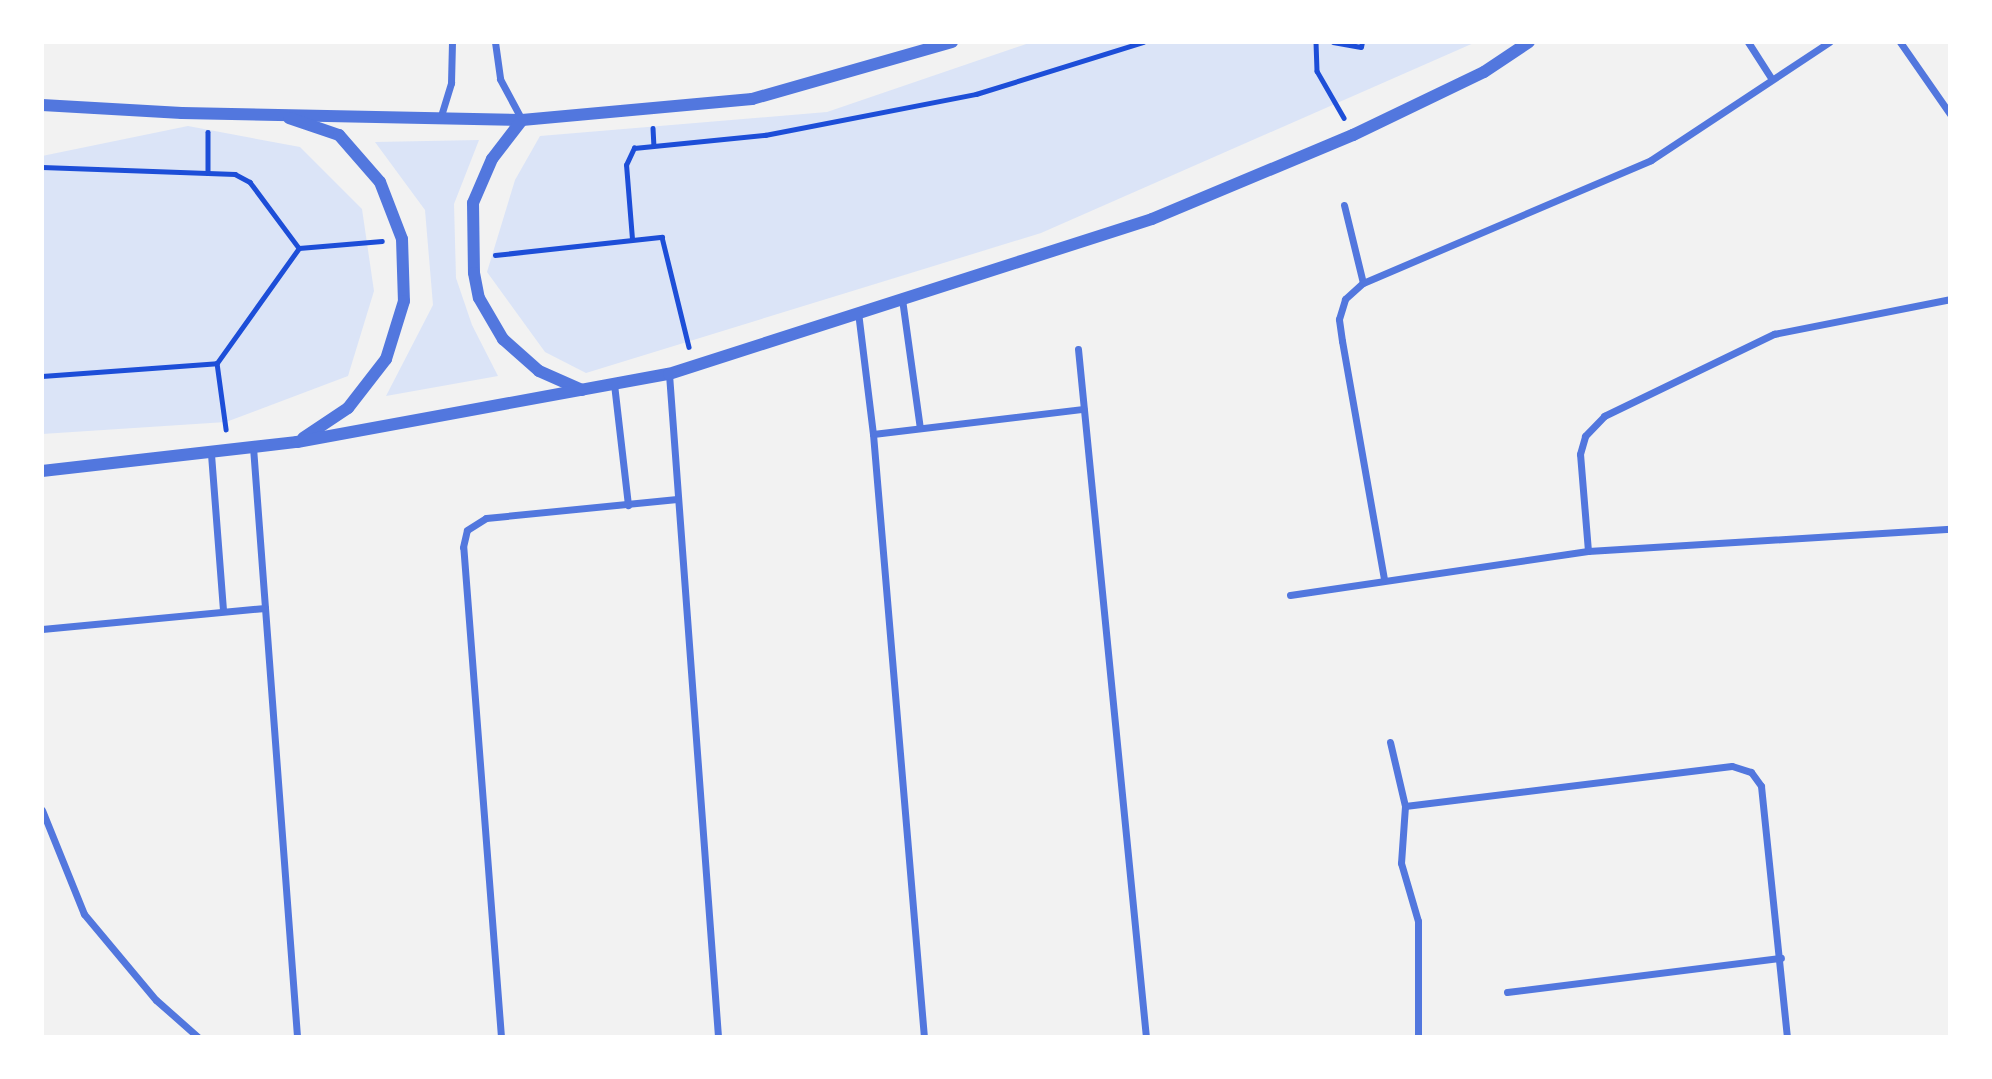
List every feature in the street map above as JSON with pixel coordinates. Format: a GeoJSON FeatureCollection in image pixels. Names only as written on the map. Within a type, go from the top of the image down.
{"type":"FeatureCollection","features":[{"type":"Feature","properties":{"kind":"street"},"geometry":{"type":"LineString","coordinates":[[440,119],[451,83],[452,42]]}},
{"type":"Feature","properties":{"kind":"street"},"geometry":{"type":"LineString","coordinates":[[495,42],[500,79],[522,120]]}},
{"type":"Feature","properties":{"kind":"street"},"geometry":{"type":"LineString","coordinates":[[42,105],[208,113],[522,120],[752,99],[952,42]]}},
{"type":"Feature","properties":{"kind":"street"},"geometry":{"type":"LineString","coordinates":[[1748,42],[1771,78]]}},
{"type":"Feature","properties":{"kind":"street"},"geometry":{"type":"LineString","coordinates":[[1808,42],[1813,50]]}},
{"type":"Feature","properties":{"kind":"street"},"geometry":{"type":"LineString","coordinates":[[1384,579],[1339,319],[1345,299],[1363,283],[1651,160],[1813,50],[1829,42]]}},
{"type":"Feature","properties":{"kind":"street"},"geometry":{"type":"LineString","coordinates":[[1900,42],[1950,114]]}},
{"type":"Feature","properties":{"kind":"street"},"geometry":{"type":"LineString","coordinates":[[42,471],[211,454],[297,442],[668,374],[1152,219],[1353,135],[1484,72],[1523,44]]}},
{"type":"Feature","properties":{"kind":"street"},"geometry":{"type":"LineString","coordinates":[[277,114],[339,135],[380,182],[402,239],[404,301],[386,359],[348,408],[297,442]]}},
{"type":"Feature","properties":{"kind":"street"},"geometry":{"type":"LineString","coordinates":[[522,120],[492,159],[473,203],[471,258],[479,298],[503,339],[539,371],[582,390]]}},
{"type":"Feature","properties":{"kind":"street"},"geometry":{"type":"LineString","coordinates":[[1344,205],[1363,283]]}},
{"type":"Feature","properties":{"kind":"street"},"geometry":{"type":"LineString","coordinates":[[902,299],[920,428]]}},
{"type":"Feature","properties":{"kind":"street"},"geometry":{"type":"LineString","coordinates":[[1588,551],[1580,454],[1585,436],[1604,416],[1774,334],[1814,323],[1950,299]]}},
{"type":"Feature","properties":{"kind":"street"},"geometry":{"type":"LineString","coordinates":[[858,311],[873,434],[923,1037]]}},
{"type":"Feature","properties":{"kind":"street"},"geometry":{"type":"LineString","coordinates":[[1078,349],[1146,1037]]}},
{"type":"Feature","properties":{"kind":"street"},"geometry":{"type":"LineString","coordinates":[[668,374],[718,1037]]}},
{"type":"Feature","properties":{"kind":"street"},"geometry":{"type":"LineString","coordinates":[[614,384],[628,505]]}},
{"type":"Feature","properties":{"kind":"street"},"geometry":{"type":"LineString","coordinates":[[873,434],[1084,409]]}},
{"type":"Feature","properties":{"kind":"street"},"geometry":{"type":"LineString","coordinates":[[253,447],[297,1037]]}},
{"type":"Feature","properties":{"kind":"street"},"geometry":{"type":"LineString","coordinates":[[211,454],[223,611]]}},
{"type":"Feature","properties":{"kind":"street"},"geometry":{"type":"LineString","coordinates":[[501,1037],[465,538],[467,530],[486,518],[677,499]]}},
{"type":"Feature","properties":{"kind":"street"},"geometry":{"type":"LineString","coordinates":[[1290,595],[1588,551],[1950,529]]}},
{"type":"Feature","properties":{"kind":"street"},"geometry":{"type":"LineString","coordinates":[[42,629],[265,608]]}},
{"type":"Feature","properties":{"kind":"street"},"geometry":{"type":"LineString","coordinates":[[1390,742],[1405,806],[1401,863],[1418,922],[1418,1037]]}},
{"type":"Feature","properties":{"kind":"street"},"geometry":{"type":"LineString","coordinates":[[1405,806],[1732,766],[1751,772],[1761,786],[1787,1037]]}},
{"type":"Feature","properties":{"kind":"street"},"geometry":{"type":"LineString","coordinates":[[42,810],[84,914],[156,1000],[198,1037]]}},
{"type":"Feature","properties":{"kind":"street"},"geometry":{"type":"LineString","coordinates":[[1507,992],[1780,958]]}},
{"type":"Feature","properties":{"kind":"path"},"geometry":{"type":"LineString","coordinates":[[632,239],[626,164],[634,148],[765,135],[963,97],[1143,42]]}},
{"type":"Feature","properties":{"kind":"path"},"geometry":{"type":"LineString","coordinates":[[1316,42],[1317,71],[1353,135]]}},
{"type":"Feature","properties":{"kind":"path"},"geometry":{"type":"LineString","coordinates":[[1333,42],[1361,47],[1362,42]]}},
{"type":"Feature","properties":{"kind":"path"},"geometry":{"type":"LineString","coordinates":[[208,113],[208,173]]}},
{"type":"Feature","properties":{"kind":"path"},"geometry":{"type":"LineString","coordinates":[[42,167],[235,174],[250,182],[299,248]]}},
{"type":"Feature","properties":{"kind":"path"},"geometry":{"type":"LineString","coordinates":[[471,258],[662,237],[694,365]]}},
{"type":"Feature","properties":{"kind":"path"},"geometry":{"type":"LineString","coordinates":[[223,409],[217,363],[299,248],[402,239]]}},
{"type":"Feature","properties":{"kind":"path"},"geometry":{"type":"LineString","coordinates":[[42,376],[217,363]]}},
{"type":"Feature","properties":{"kind":"shaded area"},"geometry":{"type":"Polygon","coordinates":[[[1032,42],[1476,42],[1041,233],[586,373],[545,352],[487,272],[515,180],[540,136],[827,112],[1032,42]]]}},
{"type":"Feature","properties":{"kind":"shaded area"},"geometry":{"type":"Polygon","coordinates":[[[188,126],[300,147],[362,209],[374,291],[348,376],[226,422],[42,434],[42,156],[188,126]]]}},
{"type":"Feature","properties":{"kind":"shaded area"},"geometry":{"type":"Polygon","coordinates":[[[479,140],[454,204],[456,278],[472,325],[498,376],[386,396],[433,305],[425,210],[375,142],[479,140]]]}}]}
